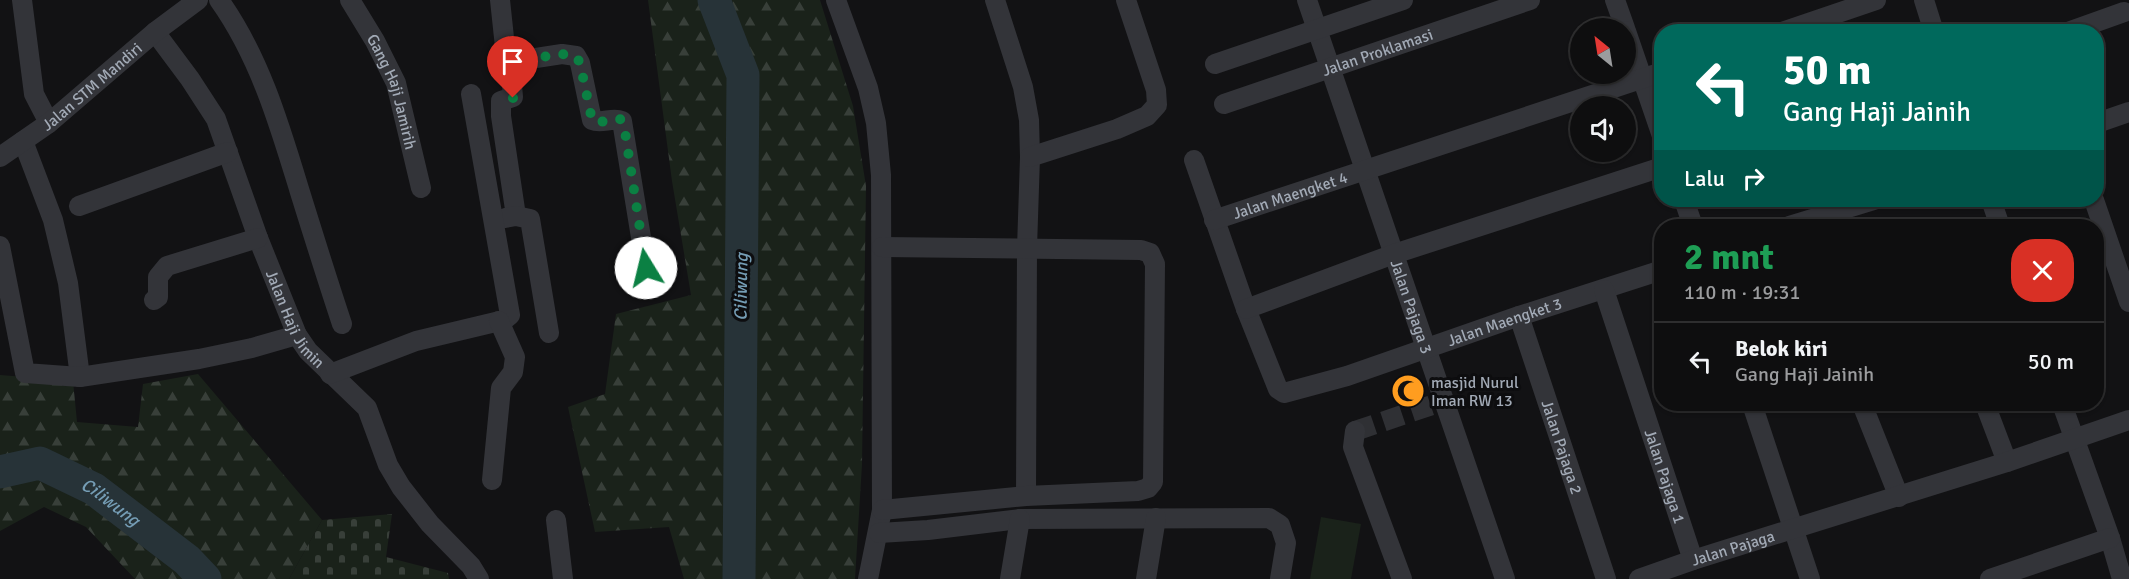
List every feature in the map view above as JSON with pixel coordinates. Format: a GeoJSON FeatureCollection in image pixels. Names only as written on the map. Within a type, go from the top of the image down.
{"type":"FeatureCollection","features":[{"type":"Feature","properties":{"kind":"street"},"geometry":{"type":"LineString","coordinates":[[22,0],[34,94],[49,123]]}},
{"type":"Feature","properties":{"kind":"street","name":"Jalan STM Mandiri"},"geometry":{"type":"LineString","coordinates":[[0,157],[49,123],[155,32],[176,10],[198,0]]}},
{"type":"Feature","properties":{"kind":"street"},"geometry":{"type":"LineString","coordinates":[[219,0],[232,18],[277,115],[342,324]]}},
{"type":"Feature","properties":{"kind":"street"},"geometry":{"type":"LineString","coordinates":[[500,0],[513,98],[501,101],[501,116],[516,216]]}},
{"type":"Feature","properties":{"kind":"street"},"geometry":{"type":"LineString","coordinates":[[837,0],[868,88],[876,123],[881,175],[882,510],[868,579]]}},
{"type":"Feature","properties":{"kind":"street"},"geometry":{"type":"LineString","coordinates":[[995,0],[1023,87],[1029,120],[1026,496]]}},
{"type":"Feature","properties":{"kind":"street"},"geometry":{"type":"LineString","coordinates":[[1030,157],[1127,125],[1147,116],[1157,105],[1156,90],[1126,0]]}},
{"type":"Feature","properties":{"kind":"street","name":"Jalan Pajaga 3"},"geometry":{"type":"LineString","coordinates":[[1307,0],[1427,349],[1438,403],[1505,579]]}},
{"type":"Feature","properties":{"kind":"street"},"geometry":{"type":"LineString","coordinates":[[1215,64],[1403,0]]}},
{"type":"Feature","properties":{"kind":"street","name":"Jalan Proklamasi"},"geometry":{"type":"LineString","coordinates":[[1224,104],[1530,0]]}},
{"type":"Feature","properties":{"kind":"street"},"geometry":{"type":"LineString","coordinates":[[1615,0],[1622,18]]}},
{"type":"Feature","properties":{"kind":"street"},"geometry":{"type":"LineString","coordinates":[[1806,24],[1876,0]]}},
{"type":"Feature","properties":{"kind":"street"},"geometry":{"type":"LineString","coordinates":[[1924,0],[1932,24]]}},
{"type":"Feature","properties":{"kind":"street","name":"Gang Haji Jamirih"},"geometry":{"type":"LineString","coordinates":[[357,2],[396,83],[421,188]]}},
{"type":"Feature","properties":{"kind":"street"},"geometry":{"type":"LineString","coordinates":[[2090,24],[2124,12]]}},
{"type":"Feature","properties":{"kind":"street","name":"Jalan Haji Jimin"},"geometry":{"type":"LineString","coordinates":[[155,32],[216,119],[258,238],[297,335],[308,351],[330,374],[358,397],[367,408],[388,465],[410,501],[471,566],[480,579]]}},
{"type":"Feature","properties":{"kind":"street"},"geometry":{"type":"LineString","coordinates":[[510,62],[562,54],[576,56],[580,63],[592,120],[622,121],[646,268]]}},
{"type":"Feature","properties":{"kind":"street"},"geometry":{"type":"LineString","coordinates":[[1636,58],[1654,112]]}},
{"type":"Feature","properties":{"kind":"street","name":"Jalan Maengket 4"},"geometry":{"type":"LineString","coordinates":[[1214,220],[1654,75]]}},
{"type":"Feature","properties":{"kind":"street"},"geometry":{"type":"LineString","coordinates":[[330,374],[417,341],[504,320],[510,315],[471,94]]}},
{"type":"Feature","properties":{"kind":"street"},"geometry":{"type":"LineString","coordinates":[[2104,121],[2129,112]]}},
{"type":"Feature","properties":{"kind":"street"},"geometry":{"type":"LineString","coordinates":[[23,141],[53,220],[68,283],[80,377]]}},
{"type":"Feature","properties":{"kind":"street"},"geometry":{"type":"LineString","coordinates":[[79,206],[228,153]]}},
{"type":"Feature","properties":{"kind":"street"},"geometry":{"type":"LineString","coordinates":[[1194,160],[1246,309],[1394,254],[1654,170]]}},
{"type":"Feature","properties":{"kind":"street"},"geometry":{"type":"LineString","coordinates":[[1818,219],[1853,207]]}},
{"type":"Feature","properties":{"kind":"street"},"geometry":{"type":"LineString","coordinates":[[493,219],[516,216],[530,219],[549,333]]}},
{"type":"Feature","properties":{"kind":"street"},"geometry":{"type":"LineString","coordinates":[[2104,229],[2129,302]]}},
{"type":"Feature","properties":{"kind":"street"},"geometry":{"type":"LineString","coordinates":[[154,300],[158,297],[158,277],[167,266],[258,238]]}},
{"type":"Feature","properties":{"kind":"street"},"geometry":{"type":"LineString","coordinates":[[0,246],[25,373],[80,377],[199,359],[252,348],[297,335]]}},
{"type":"Feature","properties":{"kind":"street"},"geometry":{"type":"LineString","coordinates":[[882,247],[1141,250],[1150,253],[1155,264],[1153,482],[1148,488],[1138,491],[1026,496],[882,510]]}},
{"type":"Feature","properties":{"kind":"street","name":"Jalan Maengket 3"},"geometry":{"type":"LineString","coordinates":[[1246,309],[1278,389],[1284,393],[1337,379],[1519,316],[1654,273]]}},
{"type":"Feature","properties":{"kind":"street","name":"Jalan Pajaga 1"},"geometry":{"type":"LineString","coordinates":[[1604,290],[1693,560]]}},
{"type":"Feature","properties":{"kind":"street","name":"Jalan Pajaga 2"},"geometry":{"type":"LineString","coordinates":[[1519,316],[1606,579]]}},
{"type":"Feature","properties":{"kind":"street"},"geometry":{"type":"LineString","coordinates":[[492,480],[501,388],[513,372],[515,357],[499,321]]}},
{"type":"Feature","properties":{"kind":"street"},"geometry":{"type":"LineString","coordinates":[[1754,411],[1810,579]]}},
{"type":"Feature","properties":{"kind":"street"},"geometry":{"type":"LineString","coordinates":[[1865,411],[1899,497]]}},
{"type":"Feature","properties":{"kind":"street"},"geometry":{"type":"LineString","coordinates":[[1988,411],[2007,462]]}},
{"type":"Feature","properties":{"kind":"street"},"geometry":{"type":"LineString","coordinates":[[2064,411],[2110,538],[2122,579]]}},
{"type":"Feature","properties":{"kind":"street","name":"Jalan Pajaga"},"geometry":{"type":"LineString","coordinates":[[1639,579],[2007,462],[2129,420]]}},
{"type":"Feature","properties":{"kind":"street"},"geometry":{"type":"LineString","coordinates":[[1355,431],[1353,447],[1402,579]]}},
{"type":"Feature","properties":{"kind":"street"},"geometry":{"type":"LineString","coordinates":[[1146,579],[1156,518]]}},
{"type":"Feature","properties":{"kind":"street"},"geometry":{"type":"LineString","coordinates":[[879,533],[928,531],[1020,519],[1269,518],[1280,525],[1286,543],[1280,579]]}},
{"type":"Feature","properties":{"kind":"street"},"geometry":{"type":"LineString","coordinates":[[1010,579],[1020,519]]}},
{"type":"Feature","properties":{"kind":"street"},"geometry":{"type":"LineString","coordinates":[[556,520],[563,579]]}},
{"type":"Feature","properties":{"kind":"street"},"geometry":{"type":"LineString","coordinates":[[1990,579],[2110,538]]}},
{"type":"Feature","properties":{"kind":"green space"},"geometry":{"type":"Polygon","coordinates":[[[648,0],[820,0],[853,106],[866,186],[862,464],[855,579],[684,579],[669,527],[595,532],[568,407],[605,394],[616,314],[691,295],[672,181],[648,0]]]}},
{"type":"Feature","properties":{"kind":"green space"},"geometry":{"type":"Polygon","coordinates":[[[198,374],[322,520],[289,579],[135,579],[86,527],[44,507],[0,531],[0,375],[73,381],[77,422],[138,427],[143,384],[198,374]]]}},
{"type":"Feature","properties":{"kind":"green space"},"geometry":{"type":"Polygon","coordinates":[[[392,514],[386,557],[448,573],[449,579],[289,579],[322,520],[392,514]]]}},
{"type":"Feature","properties":{"kind":"green space"},"geometry":{"type":"Polygon","coordinates":[[[1321,517],[1361,524],[1351,579],[1310,579],[1321,517]]]}},
{"type":"Feature","properties":{"kind":"waterway","name":"Ciliwung"},"geometry":{"type":"LineString","coordinates":[[714,0],[743,75],[739,579]]}},
{"type":"Feature","properties":{"kind":"waterway","name":"Ciliwung"},"geometry":{"type":"LineString","coordinates":[[0,472],[40,463],[94,489],[187,560],[205,579]]}},
{"type":"Feature","properties":{"kind":"tunnel"},"geometry":{"type":"LineString","coordinates":[[1355,431],[1432,405]]}},
{"type":"Feature","properties":{"kind":"place","name":"masjid Nurul Iman RW 13"},"geometry":{"type":"Point","coordinates":[1408,391]}},
{"type":"Feature","properties":{"kind":"route"},"geometry":{"type":"LineString","coordinates":[[513,98],[510,62],[562,54],[576,56],[580,63],[592,120],[600,122],[620,119],[624,125],[646,268]]}}]}
